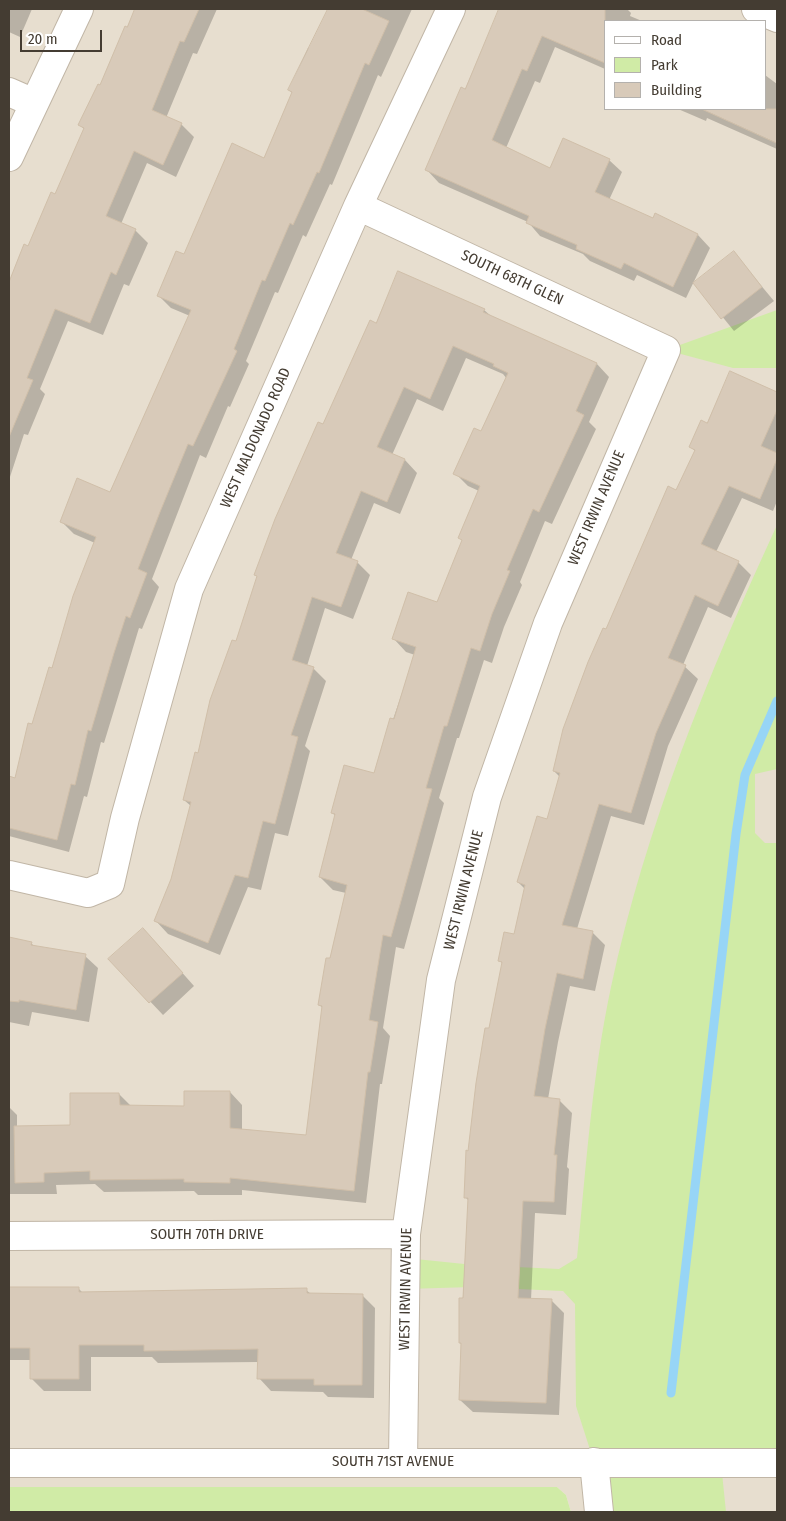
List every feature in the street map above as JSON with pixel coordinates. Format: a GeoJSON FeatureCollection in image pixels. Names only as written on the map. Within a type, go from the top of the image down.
{"type":"FeatureCollection","features":[{"type":"Feature","properties":{"kind":"street"},"geometry":{"type":"LineString","coordinates":[[9,157],[79,9]]}},
{"type":"Feature","properties":{"kind":"street","name":"WEST MALDONADO ROAD"},"geometry":{"type":"LineString","coordinates":[[9,875],[88,893],[110,884],[125,818],[189,589],[358,206],[451,9]]}},
{"type":"Feature","properties":{"kind":"street"},"geometry":{"type":"LineString","coordinates":[[756,9],[777,18]]}},
{"type":"Feature","properties":{"kind":"street"},"geometry":{"type":"LineString","coordinates":[[9,92],[34,103]]}},
{"type":"Feature","properties":{"kind":"street","name":"SOUTH 68TH GLEN"},"geometry":{"type":"LineString","coordinates":[[358,206],[666,350]]}},
{"type":"Feature","properties":{"kind":"street","name":"WEST IRWIN AVENUE"},"geometry":{"type":"LineString","coordinates":[[404,1462],[406,1234],[441,980],[487,797],[548,622],[666,350]]}},
{"type":"Feature","properties":{"kind":"street","name":"SOUTH 70TH DRIVE"},"geometry":{"type":"LineString","coordinates":[[9,1236],[406,1234]]}},
{"type":"Feature","properties":{"kind":"street"},"geometry":{"type":"LineString","coordinates":[[594,1462],[599,1512]]}},
{"type":"Feature","properties":{"kind":"street","name":"SOUTH 71ST AVENUE"},"geometry":{"type":"LineString","coordinates":[[9,1463],[777,1463]]}},
{"type":"Feature","properties":{"kind":"shaded area"},"geometry":{"type":"Polygon","coordinates":[[[9,9],[777,9],[777,1512],[571,1512],[566,1495],[557,1487],[9,1487],[9,9]]]}},
{"type":"Feature","properties":{"kind":"green space"},"geometry":{"type":"Polygon","coordinates":[[[777,310],[777,368],[733,368],[666,350],[777,310]]]}},
{"type":"Feature","properties":{"kind":"green space"},"geometry":{"type":"Polygon","coordinates":[[[777,525],[777,769],[755,774],[755,833],[765,843],[777,843],[777,1463],[721,1463],[726,1512],[599,1512],[594,1462],[576,1406],[575,1304],[563,1291],[472,1287],[406,1289],[406,1258],[474,1265],[559,1269],[577,1258],[590,1122],[599,1054],[604,1020],[625,927],[642,868],[681,752],[703,694],[777,525]]]}},
{"type":"Feature","properties":{"kind":"green space"},"geometry":{"type":"Polygon","coordinates":[[[9,1487],[557,1487],[566,1495],[571,1512],[9,1512],[9,1487]]]}},
{"type":"Feature","properties":{"kind":"building"},"geometry":{"type":"Polygon","coordinates":[[[135,9],[199,9],[184,42],[180,41],[152,110],[182,123],[163,165],[134,151],[106,216],[136,229],[116,275],[111,272],[90,323],[55,309],[27,378],[33,380],[9,437],[9,282],[24,244],[28,246],[51,192],[55,194],[84,128],[78,125],[98,84],[100,85],[125,26],[127,27],[135,9]]]}},
{"type":"Feature","properties":{"kind":"building"},"geometry":{"type":"Polygon","coordinates":[[[328,9],[362,9],[389,21],[369,65],[365,63],[319,173],[317,172],[293,225],[290,223],[265,281],[262,280],[234,349],[237,351],[193,446],[188,444],[160,512],[138,569],[147,573],[130,618],[126,616],[91,731],[88,730],[75,785],[71,784],[57,840],[9,828],[9,776],[15,778],[28,723],[32,724],[49,667],[52,668],[73,596],[96,537],[60,522],[77,478],[110,492],[191,310],[157,296],[176,251],[184,254],[232,143],[264,158],[292,92],[288,90],[328,9]]]}},
{"type":"Feature","properties":{"kind":"building"},"geometry":{"type":"Polygon","coordinates":[[[499,9],[605,9],[604,63],[542,36],[527,71],[522,69],[492,140],[550,168],[563,138],[610,159],[595,192],[653,218],[655,213],[698,234],[673,287],[624,263],[621,269],[576,249],[577,245],[526,223],[529,216],[425,170],[461,87],[465,89],[499,9]]]}},
{"type":"Feature","properties":{"kind":"building"},"geometry":{"type":"Polygon","coordinates":[[[777,109],[777,143],[704,110],[777,109]]]}},
{"type":"Feature","properties":{"kind":"building"},"geometry":{"type":"Polygon","coordinates":[[[734,251],[762,287],[721,319],[693,283],[734,251]]]}},
{"type":"Feature","properties":{"kind":"building"},"geometry":{"type":"Polygon","coordinates":[[[398,271],[485,309],[483,312],[597,363],[576,411],[584,415],[539,512],[533,509],[507,570],[510,571],[492,614],[480,651],[471,648],[447,726],[444,726],[426,788],[432,789],[391,937],[383,935],[369,1020],[378,1022],[370,1072],[368,1072],[354,1191],[230,1178],[230,1183],[184,1182],[184,1179],[90,1180],[90,1171],[44,1173],[44,1182],[15,1183],[14,1126],[70,1125],[70,1093],[119,1093],[120,1105],[184,1106],[184,1091],[230,1091],[230,1128],[306,1135],[322,1006],[318,1005],[326,958],[330,958],[347,885],[319,877],[335,814],[331,813],[344,765],[374,773],[390,718],[394,719],[416,647],[392,639],[408,592],[437,602],[462,540],[458,538],[480,486],[453,474],[474,428],[481,431],[508,373],[493,366],[494,364],[453,346],[430,399],[404,387],[377,447],[405,459],[387,502],[361,491],[336,553],[358,561],[341,607],[312,597],[292,660],[314,667],[291,735],[298,737],[275,824],[263,821],[248,878],[235,875],[208,943],[154,921],[171,879],[191,802],[183,800],[195,752],[198,753],[210,700],[232,640],[236,641],[257,576],[254,575],[275,519],[318,422],[323,424],[370,320],[376,323],[398,271]]]}},
{"type":"Feature","properties":{"kind":"building"},"geometry":{"type":"Polygon","coordinates":[[[730,371],[777,392],[777,410],[761,446],[777,453],[777,459],[760,499],[729,486],[701,544],[739,561],[718,606],[695,595],[668,658],[686,665],[656,733],[631,813],[599,804],[562,925],[593,931],[583,979],[557,973],[545,1029],[534,1096],[560,1099],[554,1155],[557,1155],[554,1202],[523,1201],[518,1298],[552,1299],[546,1403],[459,1400],[461,1343],[459,1343],[459,1298],[463,1298],[468,1198],[464,1198],[466,1150],[468,1151],[485,1028],[489,1028],[502,962],[498,961],[504,932],[514,934],[525,885],[517,882],[537,816],[547,819],[560,773],[553,771],[563,729],[588,662],[603,628],[606,629],[668,486],[676,490],[695,450],[689,447],[701,420],[707,423],[730,371]]]}},
{"type":"Feature","properties":{"kind":"building"},"geometry":{"type":"Polygon","coordinates":[[[143,928],[183,973],[149,1003],[108,959],[143,928]]]}},
{"type":"Feature","properties":{"kind":"building"},"geometry":{"type":"Polygon","coordinates":[[[9,937],[32,942],[31,945],[86,954],[76,1010],[19,1000],[19,1002],[9,1001],[9,937]]]}},
{"type":"Feature","properties":{"kind":"building"},"geometry":{"type":"Polygon","coordinates":[[[9,1287],[79,1287],[79,1292],[307,1288],[307,1293],[363,1294],[362,1385],[314,1385],[314,1379],[257,1379],[258,1349],[144,1351],[144,1345],[79,1345],[79,1379],[30,1379],[30,1348],[9,1348],[9,1287]]]}},
{"type":"Feature","properties":{"kind":"waterway"},"geometry":{"type":"LineString","coordinates":[[671,1393],[736,834],[745,775],[777,701]]}}]}
